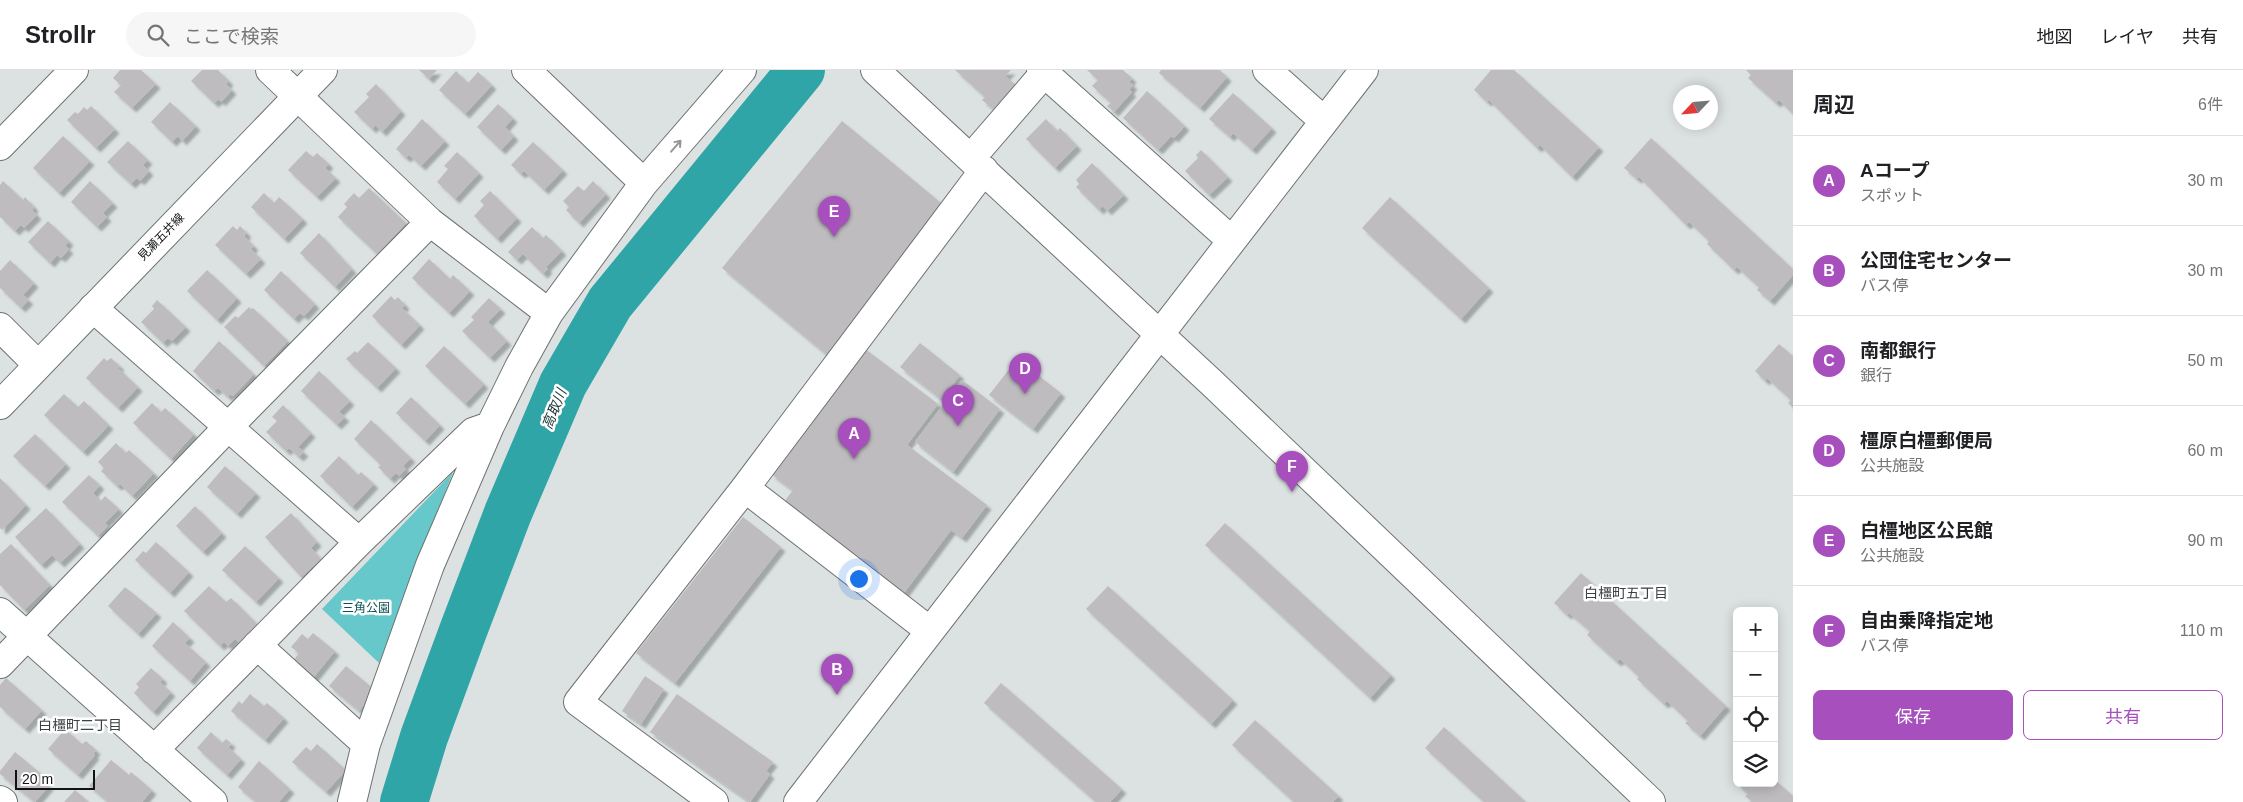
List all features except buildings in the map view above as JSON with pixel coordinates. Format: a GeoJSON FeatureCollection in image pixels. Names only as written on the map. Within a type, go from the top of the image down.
{"type":"FeatureCollection","features":[{"type":"Feature","properties":{"kind":"street"},"geometry":{"type":"LineString","coordinates":[[0,146],[74,70]]}},
{"type":"Feature","properties":{"kind":"street"},"geometry":{"type":"LineString","coordinates":[[270,70],[430,222],[549,313]]}},
{"type":"Feature","properties":{"kind":"street","name":"見瀬五井線"},"geometry":{"type":"LineString","coordinates":[[0,404],[323,70]]}},
{"type":"Feature","properties":{"kind":"street"},"geometry":{"type":"LineString","coordinates":[[526,70],[644,183]]}},
{"type":"Feature","properties":{"kind":"street"},"geometry":{"type":"LineString","coordinates":[[352,802],[366,744],[430,565],[490,426],[549,313],[644,183],[742,70]]}},
{"type":"Feature","properties":{"kind":"street"},"geometry":{"type":"LineString","coordinates":[[876,70],[978,164],[1651,802]]}},
{"type":"Feature","properties":{"kind":"street"},"geometry":{"type":"LineString","coordinates":[[1267,70],[1324,121]]}},
{"type":"Feature","properties":{"kind":"street"},"geometry":{"type":"LineString","coordinates":[[798,802],[1364,70]]}},
{"type":"Feature","properties":{"kind":"street"},"geometry":{"type":"LineString","coordinates":[[714,802],[578,702],[744,488],[1044,71],[1231,240]]}},
{"type":"Feature","properties":{"kind":"street"},"geometry":{"type":"LineString","coordinates":[[0,664],[228,427],[430,222]]}},
{"type":"Feature","properties":{"kind":"street"},"geometry":{"type":"LineString","coordinates":[[93,308],[359,542]]}},
{"type":"Feature","properties":{"kind":"street"},"geometry":{"type":"LineString","coordinates":[[0,327],[38,365]]}},
{"type":"Feature","properties":{"kind":"street"},"geometry":{"type":"LineString","coordinates":[[154,750],[359,542],[472,432],[490,426]]}},
{"type":"Feature","properties":{"kind":"street"},"geometry":{"type":"LineString","coordinates":[[744,488],[930,632]]}},
{"type":"Feature","properties":{"kind":"street"},"geometry":{"type":"LineString","coordinates":[[0,612],[213,802]]}},
{"type":"Feature","properties":{"kind":"street"},"geometry":{"type":"LineString","coordinates":[[258,645],[366,744]]}},
{"type":"Feature","properties":{"kind":"green space","name":"三角公園"},"geometry":{"type":"Polygon","coordinates":[[[453,472],[379,663],[322,609],[453,472]]]}},
{"type":"Feature","properties":{"kind":"waterway","name":"高取川"},"geometry":{"type":"LineString","coordinates":[[404,802],[424,737],[463,631],[508,513],[563,384],[610,303],[801,70]]}},
{"type":"Feature","properties":{"kind":"place","name":"白橿地区公民館"},"geometry":{"type":"Point","coordinates":[834,237]}},
{"type":"Feature","properties":{"kind":"place","name":"橿原白橿郵便局"},"geometry":{"type":"Point","coordinates":[1025,394]}},
{"type":"Feature","properties":{"kind":"place","name":"南都銀行"},"geometry":{"type":"Point","coordinates":[958,426]}},
{"type":"Feature","properties":{"kind":"place","name":"Aコープ"},"geometry":{"type":"Point","coordinates":[854,459]}},
{"type":"Feature","properties":{"kind":"place","name":"自由乗降指定地"},"geometry":{"type":"Point","coordinates":[1292,492]}},
{"type":"Feature","properties":{"kind":"place","name":"公団住宅センター"},"geometry":{"type":"Point","coordinates":[837,695]}},
{"type":"Feature","properties":{"kind":"district","name":"白橿町五丁目"},"geometry":{"type":"Point","coordinates":[1626,593]}},
{"type":"Feature","properties":{"kind":"district","name":"白橿町二丁目"},"geometry":{"type":"Point","coordinates":[80,725]}}]}
